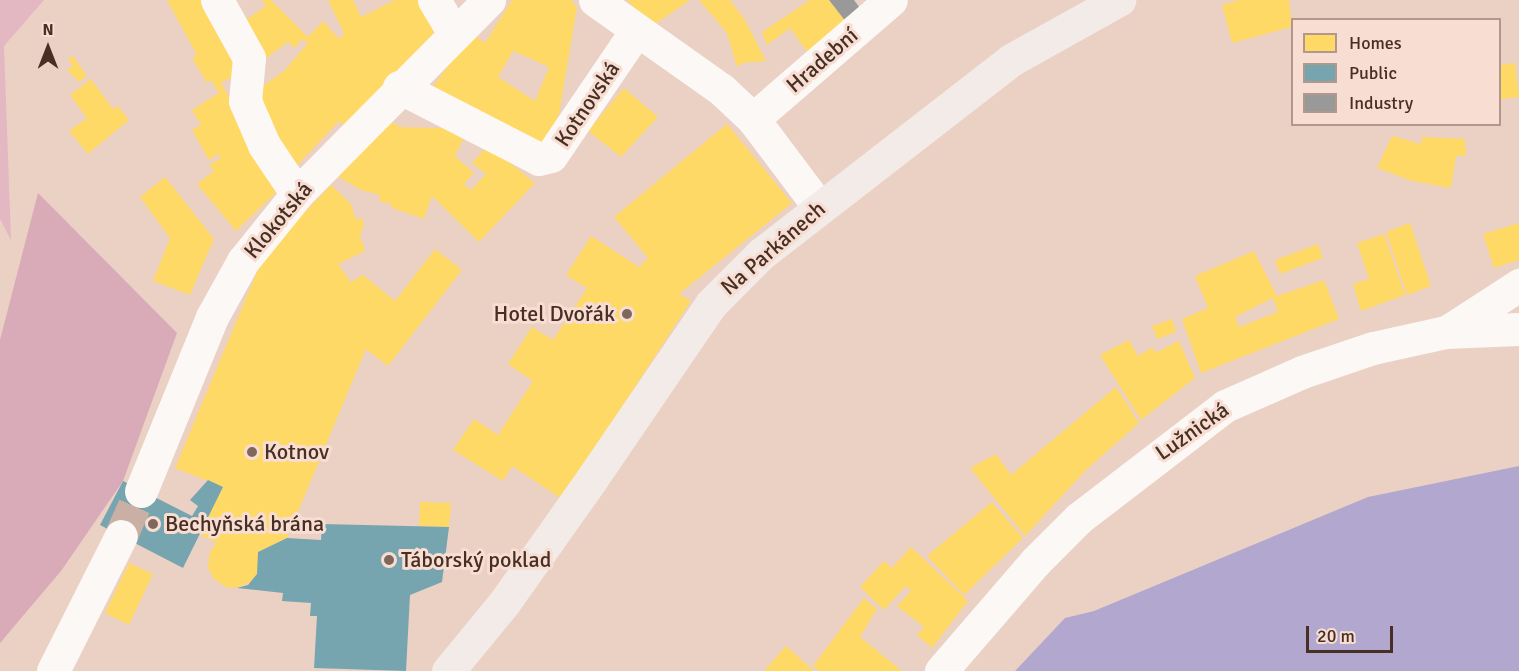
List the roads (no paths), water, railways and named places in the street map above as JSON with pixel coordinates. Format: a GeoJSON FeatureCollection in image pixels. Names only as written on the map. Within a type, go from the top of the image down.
{"type":"FeatureCollection","features":[{"type":"Feature","properties":{"kind":"main road","name":"Na Parkánech"},"geometry":{"type":"LineString","coordinates":[[448,671],[504,603],[711,304],[761,254],[1011,60],[1119,0]]}},
{"type":"Feature","properties":{"kind":"street"},"geometry":{"type":"LineString","coordinates":[[217,0],[249,58],[245,101],[264,145],[297,194]]}},
{"type":"Feature","properties":{"kind":"street"},"geometry":{"type":"LineString","coordinates":[[434,0],[454,33]]}},
{"type":"Feature","properties":{"kind":"street","name":"Klokotská"},"geometry":{"type":"LineString","coordinates":[[141,491],[212,317],[243,261],[297,194],[399,87],[489,0]]}},
{"type":"Feature","properties":{"kind":"street","name":"Hradební"},"geometry":{"type":"LineString","coordinates":[[753,119],[891,0]]}},
{"type":"Feature","properties":{"kind":"street"},"geometry":{"type":"LineString","coordinates":[[599,1],[636,31],[722,90],[753,119],[819,207]]}},
{"type":"Feature","properties":{"kind":"street","name":"Kotnovská"},"geometry":{"type":"LineString","coordinates":[[399,87],[539,159],[551,156],[636,31]]}},
{"type":"Feature","properties":{"kind":"street"},"geometry":{"type":"LineString","coordinates":[[1446,332],[1519,285]]}},
{"type":"Feature","properties":{"kind":"street","name":"Lužnická"},"geometry":{"type":"LineString","coordinates":[[941,671],[1035,562],[1079,518],[1225,406],[1337,359],[1446,332],[1519,329]]}},
{"type":"Feature","properties":{"kind":"street"},"geometry":{"type":"LineString","coordinates":[[53,671],[121,536]]}},
{"type":"Feature","properties":{"kind":"tunnel"},"geometry":{"type":"LineString","coordinates":[[121,536],[141,491]]}},
{"type":"Feature","properties":{"kind":"place","name":"Hotel Dvořák"},"geometry":{"type":"Point","coordinates":[627,314]}},
{"type":"Feature","properties":{"kind":"place","name":"Kotnov"},"geometry":{"type":"Point","coordinates":[252,452]}},
{"type":"Feature","properties":{"kind":"place","name":"Bechyňská brána"},"geometry":{"type":"Point","coordinates":[153,524]}},
{"type":"Feature","properties":{"kind":"place","name":"Táborský poklad"},"geometry":{"type":"Point","coordinates":[389,560]}}]}
